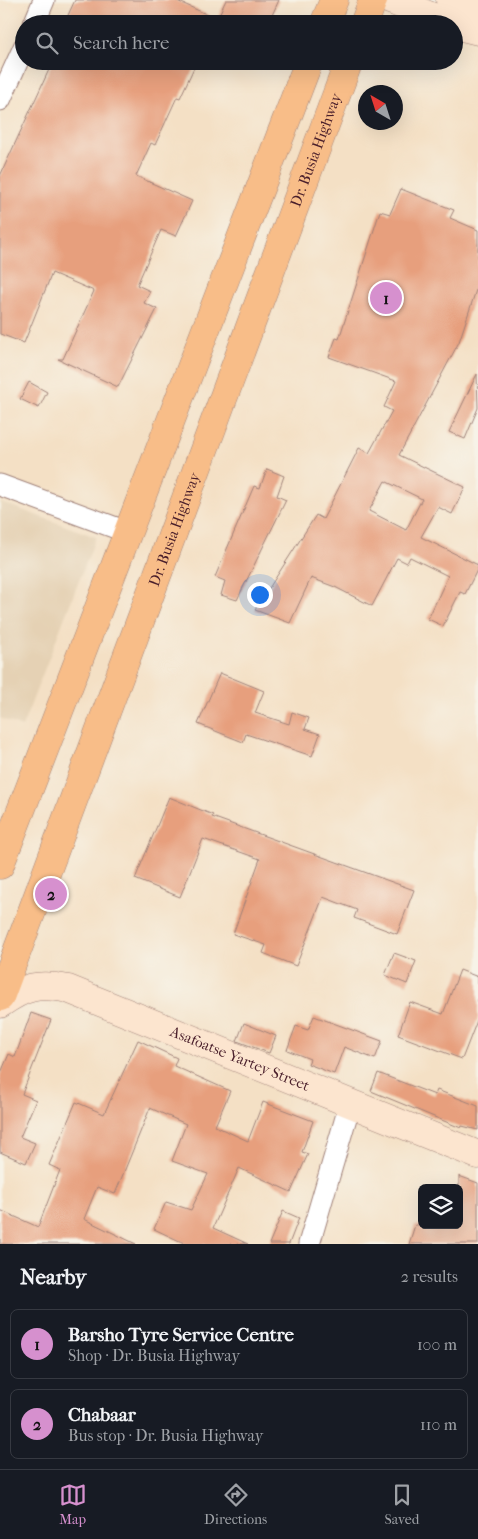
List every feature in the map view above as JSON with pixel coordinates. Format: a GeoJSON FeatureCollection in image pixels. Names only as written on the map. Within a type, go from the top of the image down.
{"type":"FeatureCollection","features":[{"type":"Feature","properties":{"kind":"highway"},"geometry":{"type":"LineString","coordinates":[[328,15],[334,0]]}},
{"type":"Feature","properties":{"kind":"highway"},"geometry":{"type":"LineString","coordinates":[[367,15],[373,0]]}},
{"type":"Feature","properties":{"kind":"highway"},"geometry":{"type":"LineString","coordinates":[[0,865],[306,70]]}},
{"type":"Feature","properties":{"kind":"highway","name":"Dr. Busia Highway"},"geometry":{"type":"LineString","coordinates":[[0,997],[346,70]]}},
{"type":"Feature","properties":{"kind":"street"},"geometry":{"type":"LineString","coordinates":[[38,15],[44,0]]}},
{"type":"Feature","properties":{"kind":"street"},"geometry":{"type":"LineString","coordinates":[[390,0],[429,15]]}},
{"type":"Feature","properties":{"kind":"street"},"geometry":{"type":"LineString","coordinates":[[450,0],[478,11]]}},
{"type":"Feature","properties":{"kind":"street"},"geometry":{"type":"LineString","coordinates":[[463,27],[478,31]]}},
{"type":"Feature","properties":{"kind":"street"},"geometry":{"type":"LineString","coordinates":[[0,100],[15,67]]}},
{"type":"Feature","properties":{"kind":"street"},"geometry":{"type":"LineString","coordinates":[[0,485],[127,532]]}},
{"type":"Feature","properties":{"kind":"street","name":"Asafoatse Yartey Street"},"geometry":{"type":"LineString","coordinates":[[0,1004],[19,991],[32,987],[47,985],[68,989],[478,1155]]}},
{"type":"Feature","properties":{"kind":"street"},"geometry":{"type":"LineString","coordinates":[[309,1244],[350,1104]]}},
{"type":"Feature","properties":{"kind":"shaded area"},"geometry":{"type":"Polygon","coordinates":[[[0,502],[96,537],[22,727],[0,718],[0,502]]]}},
{"type":"Feature","properties":{"kind":"building"},"geometry":{"type":"Polygon","coordinates":[[[75,0],[175,0],[208,15],[68,15],[75,0]]]}},
{"type":"Feature","properties":{"kind":"building"},"geometry":{"type":"Polygon","coordinates":[[[226,0],[279,0],[272,15],[219,15],[226,0]]]}},
{"type":"Feature","properties":{"kind":"building"},"geometry":{"type":"Polygon","coordinates":[[[49,70],[193,70],[180,98],[177,97],[155,145],[151,143],[136,176],[192,201],[176,236],[161,230],[137,285],[150,291],[144,303],[157,309],[118,387],[58,359],[63,359],[94,291],[52,273],[24,343],[0,334],[0,176],[49,70]]]}},
{"type":"Feature","properties":{"kind":"building"},"geometry":{"type":"Polygon","coordinates":[[[401,189],[454,210],[450,218],[478,230],[478,284],[459,342],[399,455],[465,487],[452,514],[438,507],[421,537],[478,565],[478,568],[465,594],[460,592],[443,626],[428,619],[448,576],[410,557],[407,563],[397,558],[372,606],[335,587],[311,578],[290,623],[255,610],[316,515],[323,519],[359,448],[369,453],[392,411],[384,407],[396,381],[329,357],[336,338],[339,339],[380,211],[390,214],[401,189]],[[385,481],[369,511],[406,530],[422,499],[385,481]]]}},
{"type":"Feature","properties":{"kind":"building"},"geometry":{"type":"Polygon","coordinates":[[[477,374],[478,408],[465,439],[449,432],[477,374]]]}},
{"type":"Feature","properties":{"kind":"building"},"geometry":{"type":"Polygon","coordinates":[[[29,382],[47,392],[39,408],[20,399],[29,382]]]}},
{"type":"Feature","properties":{"kind":"building"},"geometry":{"type":"Polygon","coordinates":[[[267,469],[284,476],[277,496],[286,500],[237,600],[221,595],[225,581],[215,577],[254,486],[260,488],[267,469]]]}},
{"type":"Feature","properties":{"kind":"building"},"geometry":{"type":"Polygon","coordinates":[[[220,673],[264,691],[255,713],[289,724],[292,712],[309,718],[305,729],[320,734],[312,756],[246,734],[243,742],[198,724],[220,673]]]}},
{"type":"Feature","properties":{"kind":"building"},"geometry":{"type":"Polygon","coordinates":[[[169,797],[213,815],[212,817],[414,890],[397,934],[354,918],[357,910],[323,897],[296,966],[263,953],[266,945],[233,934],[260,859],[203,839],[180,897],[135,879],[169,797]]]}},
{"type":"Feature","properties":{"kind":"building"},"geometry":{"type":"Polygon","coordinates":[[[394,953],[416,961],[407,984],[385,975],[394,953]]]}},
{"type":"Feature","properties":{"kind":"building"},"geometry":{"type":"Polygon","coordinates":[[[460,970],[478,977],[478,1018],[462,1059],[398,1035],[410,1002],[443,1014],[460,970]]]}},
{"type":"Feature","properties":{"kind":"building"},"geometry":{"type":"Polygon","coordinates":[[[31,1013],[51,1020],[22,1094],[36,1100],[20,1137],[35,1143],[26,1163],[0,1152],[0,1075],[9,1054],[15,1057],[31,1013]]]}},
{"type":"Feature","properties":{"kind":"building"},"geometry":{"type":"Polygon","coordinates":[[[314,1016],[382,1041],[375,1059],[344,1047],[334,1074],[308,1064],[310,1059],[287,1050],[296,1026],[308,1030],[314,1016]]]}},
{"type":"Feature","properties":{"kind":"building"},"geometry":{"type":"Polygon","coordinates":[[[244,1023],[276,1036],[269,1053],[237,1041],[244,1023]]]}},
{"type":"Feature","properties":{"kind":"building"},"geometry":{"type":"Polygon","coordinates":[[[138,1040],[177,1058],[174,1066],[230,1091],[215,1126],[248,1141],[263,1102],[313,1121],[302,1152],[308,1154],[291,1192],[239,1168],[213,1228],[248,1244],[186,1244],[154,1229],[166,1202],[191,1210],[208,1174],[172,1161],[186,1124],[150,1108],[115,1194],[97,1187],[84,1219],[136,1244],[0,1244],[0,1210],[38,1227],[60,1170],[49,1165],[76,1102],[104,1114],[138,1040]]]}},
{"type":"Feature","properties":{"kind":"building"},"geometry":{"type":"Polygon","coordinates":[[[378,1073],[435,1095],[437,1090],[478,1106],[478,1130],[462,1126],[461,1128],[371,1091],[378,1073]]]}},
{"type":"Feature","properties":{"kind":"building"},"geometry":{"type":"Polygon","coordinates":[[[459,1176],[478,1183],[478,1244],[409,1244],[415,1225],[418,1225],[418,1229],[463,1229],[463,1184],[459,1184],[459,1176]]]}},
{"type":"Feature","properties":{"kind":"building"},"geometry":{"type":"Polygon","coordinates":[[[283,1211],[299,1218],[289,1244],[269,1244],[283,1211]]]}},
{"type":"Feature","properties":{"kind":"place","name":"Barsho Tyre Service Centre"},"geometry":{"type":"Point","coordinates":[386,298]}},
{"type":"Feature","properties":{"kind":"place","name":"Chabaar"},"geometry":{"type":"Point","coordinates":[51,894]}}]}
